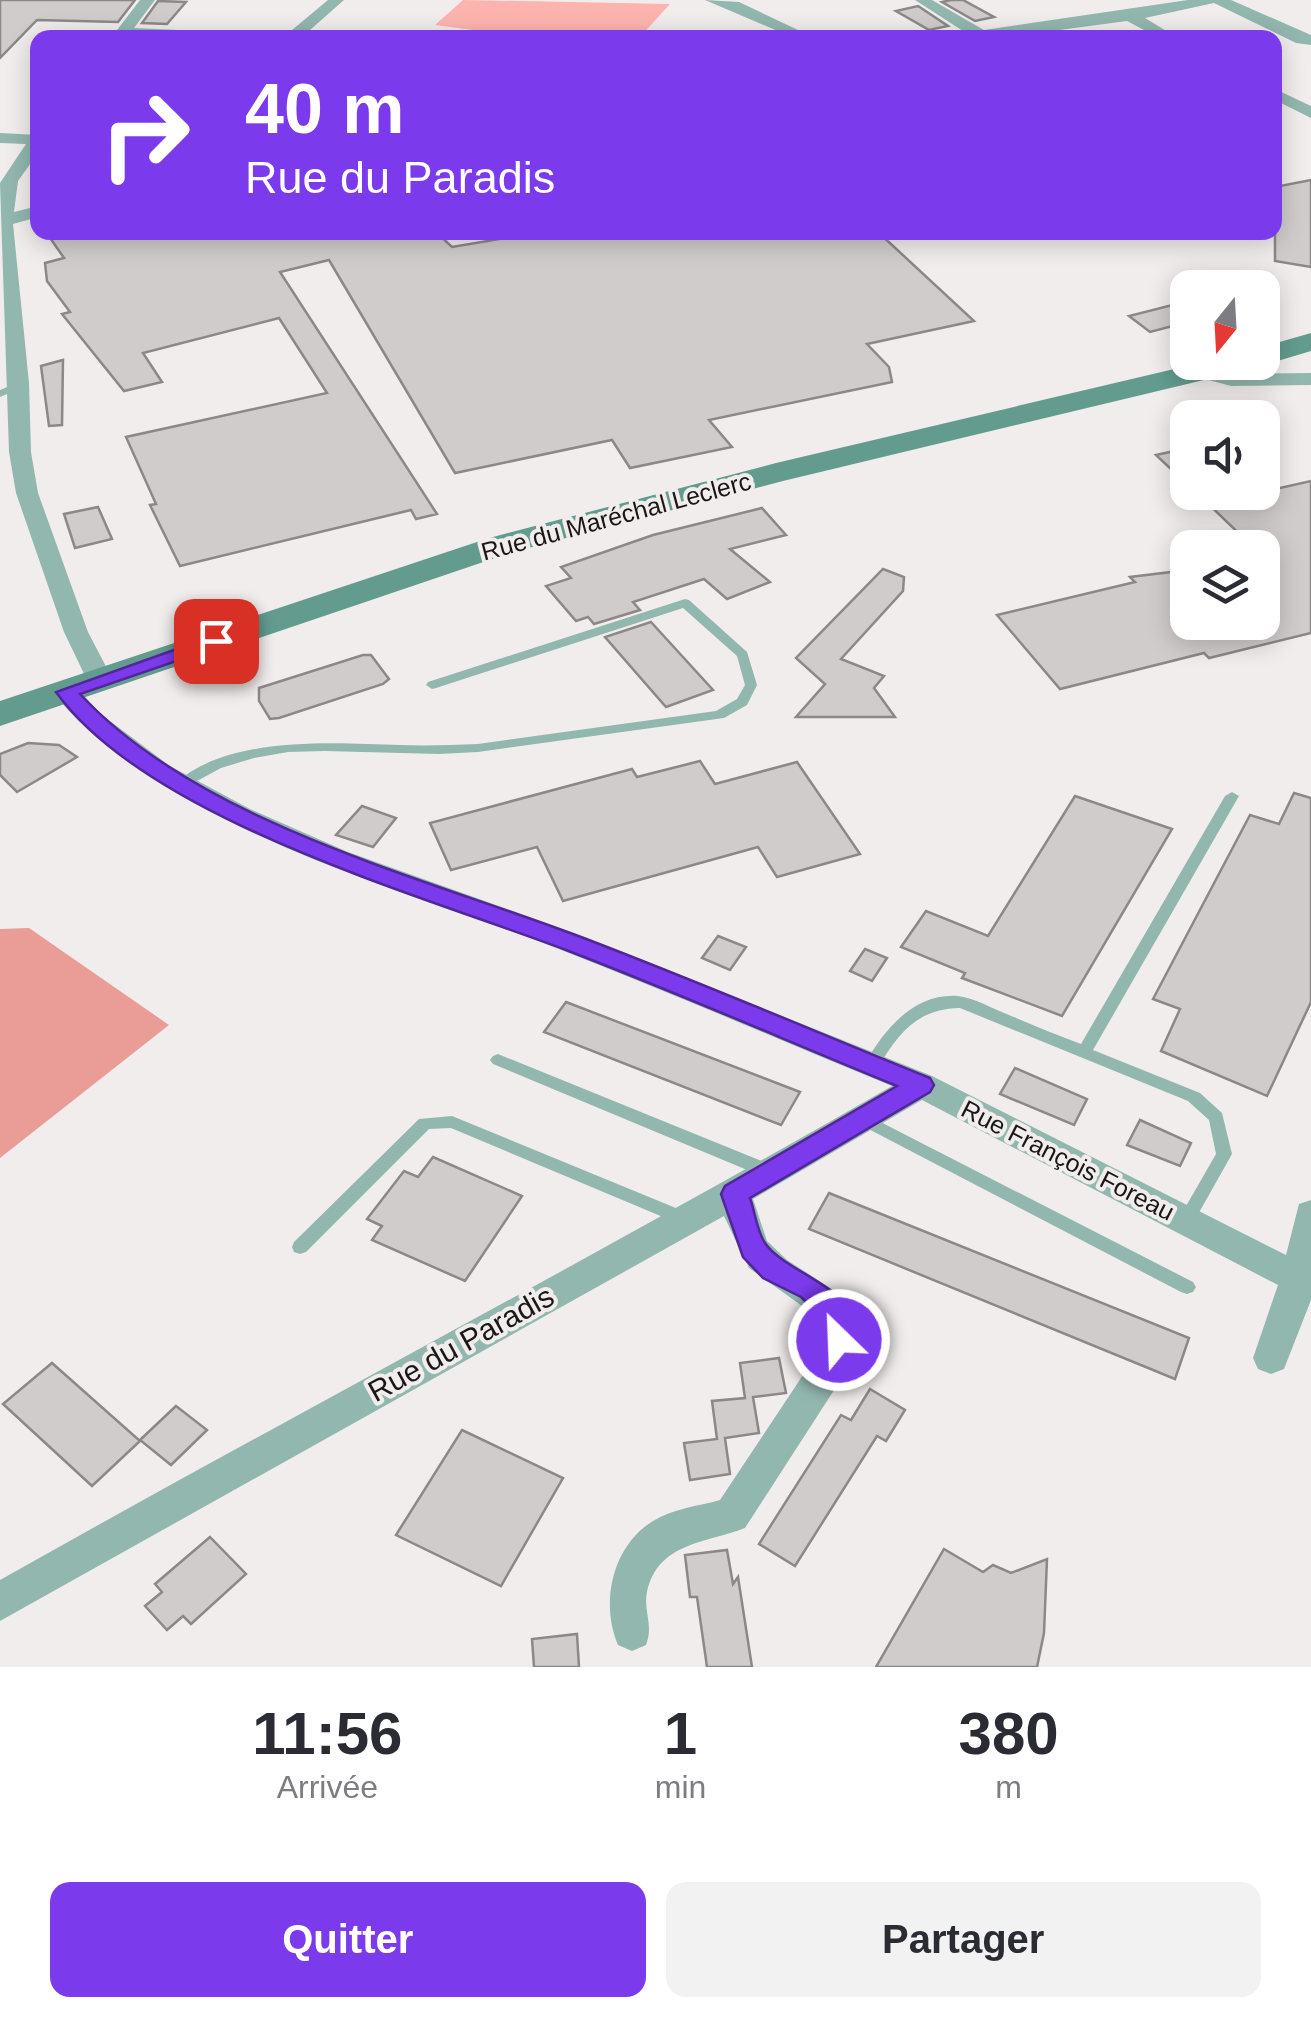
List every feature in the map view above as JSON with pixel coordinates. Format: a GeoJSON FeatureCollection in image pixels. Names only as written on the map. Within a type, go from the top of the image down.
{"type":"FeatureCollection","features":[{"type":"Feature","properties":{"kind":"main road"},"geometry":{"type":"LineString","coordinates":[[1280,351],[1311,342]]}},
{"type":"Feature","properties":{"kind":"main road","name":"Rue du Maréchal Leclerc"},"geometry":{"type":"LineString","coordinates":[[0,714],[501,545],[776,472],[1182,380]]}},
{"type":"Feature","properties":{"kind":"street"},"geometry":{"type":"LineString","coordinates":[[123,30],[148,0]]}},
{"type":"Feature","properties":{"kind":"street"},"geometry":{"type":"LineString","coordinates":[[301,30],[337,0]]}},
{"type":"Feature","properties":{"kind":"street"},"geometry":{"type":"LineString","coordinates":[[712,0],[730,2],[791,30]]}},
{"type":"Feature","properties":{"kind":"street"},"geometry":{"type":"LineString","coordinates":[[922,0],[980,30]]}},
{"type":"Feature","properties":{"kind":"street"},"geometry":{"type":"LineString","coordinates":[[1100,0],[1156,30]]}},
{"type":"Feature","properties":{"kind":"street"},"geometry":{"type":"LineString","coordinates":[[1023,30],[1208,0]]}},
{"type":"Feature","properties":{"kind":"street"},"geometry":{"type":"LineString","coordinates":[[1218,0],[1306,40]]}},
{"type":"Feature","properties":{"kind":"street"},"geometry":{"type":"LineString","coordinates":[[1282,49],[1306,40]]}},
{"type":"Feature","properties":{"kind":"street"},"geometry":{"type":"LineString","coordinates":[[1282,98],[1311,113]]}},
{"type":"Feature","properties":{"kind":"street"},"geometry":{"type":"LineString","coordinates":[[0,138],[30,140]]}},
{"type":"Feature","properties":{"kind":"street","name":"Rue François Foreau"},"geometry":{"type":"LineString","coordinates":[[30,150],[9,181],[3,229],[10,390],[27,494],[76,632],[92,721],[182,784],[283,837],[578,946],[921,1085],[1304,1281]]}},
{"type":"Feature","properties":{"kind":"street"},"geometry":{"type":"LineString","coordinates":[[3,229],[30,214]]}},
{"type":"Feature","properties":{"kind":"street"},"geometry":{"type":"LineString","coordinates":[[1280,379],[1311,378]]}},
{"type":"Feature","properties":{"kind":"street","name":"Rue du Paradis"},"geometry":{"type":"LineString","coordinates":[[0,1602],[212,1480],[735,1194],[921,1085]]}},
{"type":"Feature","properties":{"kind":"street"},"geometry":{"type":"LineString","coordinates":[[632,1631],[627,1590],[653,1543],[670,1531],[732,1515],[834,1359],[839,1340],[838,1324],[812,1288],[773,1269],[752,1248],[735,1194]]}},
{"type":"Feature","properties":{"kind":"street"},"geometry":{"type":"LineString","coordinates":[[1271,1358],[1304,1281],[1311,1214]]}},
{"type":"Feature","properties":{"kind":"lane"},"geometry":{"type":"LineString","coordinates":[[182,784],[208,766],[278,746],[398,751],[475,748],[719,715],[742,702],[751,685],[743,655],[685,603],[432,685]]}},
{"type":"Feature","properties":{"kind":"lane"},"geometry":{"type":"LineString","coordinates":[[1084,1052],[1232,796]]}},
{"type":"Feature","properties":{"kind":"lane"},"geometry":{"type":"LineString","coordinates":[[872,1065],[890,1032],[921,1008],[942,1001],[961,1002],[1194,1096],[1216,1118],[1224,1154],[1186,1220]]}},
{"type":"Feature","properties":{"kind":"lane"},"geometry":{"type":"LineString","coordinates":[[498,1060],[770,1172]]}},
{"type":"Feature","properties":{"kind":"lane"},"geometry":{"type":"LineString","coordinates":[[862,1118],[1187,1287]]}},
{"type":"Feature","properties":{"kind":"lane"},"geometry":{"type":"LineString","coordinates":[[300,1247],[425,1123],[452,1122],[688,1220]]}},
{"type":"Feature","properties":{"kind":"shaded area"},"geometry":{"type":"Polygon","coordinates":[[[463,0],[670,4],[646,30],[473,30],[435,25],[463,0]]]}},
{"type":"Feature","properties":{"kind":"shaded area"},"geometry":{"type":"Polygon","coordinates":[[[29,928],[169,1025],[0,1158],[0,929],[29,928]]]}},
{"type":"Feature","properties":{"kind":"building"},"geometry":{"type":"Polygon","coordinates":[[[0,0],[135,0],[118,22],[37,20],[0,58],[0,0]]]}},
{"type":"Feature","properties":{"kind":"building"},"geometry":{"type":"Polygon","coordinates":[[[963,0],[994,17],[975,21],[942,2],[963,0]]]}},
{"type":"Feature","properties":{"kind":"building"},"geometry":{"type":"Polygon","coordinates":[[[158,1],[186,2],[167,24],[142,23],[158,1]]]}},
{"type":"Feature","properties":{"kind":"building"},"geometry":{"type":"Polygon","coordinates":[[[918,6],[948,26],[929,30],[896,11],[918,6]]]}},
{"type":"Feature","properties":{"kind":"building"},"geometry":{"type":"Polygon","coordinates":[[[1311,180],[1311,267],[1275,261],[1275,240],[1282,240],[1282,186],[1311,180]]]}},
{"type":"Feature","properties":{"kind":"building"},"geometry":{"type":"Polygon","coordinates":[[[52,240],[445,240],[452,247],[493,240],[887,240],[974,321],[867,344],[889,367],[892,382],[709,420],[732,447],[630,468],[612,440],[455,473],[329,260],[280,272],[437,514],[416,519],[411,510],[180,566],[150,505],[156,504],[126,437],[327,393],[279,318],[143,353],[162,382],[124,391],[62,314],[70,312],[47,281],[45,263],[64,258],[52,240]]]}},
{"type":"Feature","properties":{"kind":"building"},"geometry":{"type":"Polygon","coordinates":[[[1170,306],[1170,327],[1150,332],[1129,316],[1170,306]]]}},
{"type":"Feature","properties":{"kind":"building"},"geometry":{"type":"Polygon","coordinates":[[[63,360],[62,425],[49,426],[41,366],[63,360]]]}},
{"type":"Feature","properties":{"kind":"building"},"geometry":{"type":"Polygon","coordinates":[[[1170,452],[1170,468],[1156,455],[1170,452]]]}},
{"type":"Feature","properties":{"kind":"building"},"geometry":{"type":"Polygon","coordinates":[[[1311,481],[1311,633],[1209,658],[1204,653],[1060,689],[997,615],[1135,582],[1130,577],[1170,572],[1170,640],[1280,640],[1280,530],[1235,530],[1215,510],[1280,510],[1280,488],[1311,481]]]}},
{"type":"Feature","properties":{"kind":"building"},"geometry":{"type":"Polygon","coordinates":[[[98,507],[112,539],[75,548],[64,514],[98,507]]]}},
{"type":"Feature","properties":{"kind":"building"},"geometry":{"type":"Polygon","coordinates":[[[762,508],[786,535],[730,549],[770,582],[727,599],[704,579],[633,602],[640,610],[594,624],[588,617],[576,621],[546,586],[571,578],[561,567],[653,535],[762,508]]]}},
{"type":"Feature","properties":{"kind":"building"},"geometry":{"type":"Polygon","coordinates":[[[883,569],[904,577],[903,591],[841,659],[884,676],[874,688],[895,717],[796,717],[825,684],[796,658],[883,569]]]}},
{"type":"Feature","properties":{"kind":"building"},"geometry":{"type":"Polygon","coordinates":[[[651,622],[713,690],[666,707],[605,637],[651,622]]]}},
{"type":"Feature","properties":{"kind":"building"},"geometry":{"type":"Polygon","coordinates":[[[371,655],[389,679],[279,718],[270,719],[259,701],[259,688],[371,655]]]}},
{"type":"Feature","properties":{"kind":"building"},"geometry":{"type":"Polygon","coordinates":[[[28,743],[59,745],[77,757],[17,792],[0,775],[0,754],[28,743]]]}},
{"type":"Feature","properties":{"kind":"building"},"geometry":{"type":"Polygon","coordinates":[[[700,761],[715,784],[797,762],[860,854],[777,877],[758,847],[563,901],[537,847],[451,870],[430,823],[632,769],[637,777],[700,761]]]}},
{"type":"Feature","properties":{"kind":"building"},"geometry":{"type":"Polygon","coordinates":[[[1294,793],[1311,798],[1311,1002],[1267,1096],[1161,1051],[1180,1009],[1153,999],[1250,815],[1279,824],[1294,793]]]}},
{"type":"Feature","properties":{"kind":"building"},"geometry":{"type":"Polygon","coordinates":[[[1075,796],[1172,829],[1062,1016],[962,978],[965,973],[901,947],[926,911],[988,936],[1075,796]]]}},
{"type":"Feature","properties":{"kind":"building"},"geometry":{"type":"Polygon","coordinates":[[[362,806],[396,818],[373,847],[336,835],[362,806]]]}},
{"type":"Feature","properties":{"kind":"building"},"geometry":{"type":"Polygon","coordinates":[[[718,936],[746,947],[730,970],[702,958],[718,936]]]}},
{"type":"Feature","properties":{"kind":"building"},"geometry":{"type":"Polygon","coordinates":[[[865,949],[887,958],[872,981],[850,971],[865,949]]]}},
{"type":"Feature","properties":{"kind":"building"},"geometry":{"type":"Polygon","coordinates":[[[566,1002],[800,1092],[781,1125],[544,1032],[566,1002]]]}},
{"type":"Feature","properties":{"kind":"building"},"geometry":{"type":"Polygon","coordinates":[[[1015,1068],[1087,1099],[1074,1125],[1000,1094],[1015,1068]]]}},
{"type":"Feature","properties":{"kind":"building"},"geometry":{"type":"Polygon","coordinates":[[[1140,1120],[1191,1143],[1180,1166],[1127,1145],[1140,1120]]]}},
{"type":"Feature","properties":{"kind":"building"},"geometry":{"type":"Polygon","coordinates":[[[433,1157],[522,1196],[465,1281],[372,1240],[382,1226],[367,1219],[404,1171],[418,1177],[433,1157]]]}},
{"type":"Feature","properties":{"kind":"building"},"geometry":{"type":"Polygon","coordinates":[[[829,1193],[1189,1338],[1175,1379],[809,1229],[829,1193]]]}},
{"type":"Feature","properties":{"kind":"building"},"geometry":{"type":"Polygon","coordinates":[[[779,1358],[786,1393],[753,1397],[759,1433],[725,1438],[730,1474],[690,1480],[684,1443],[717,1439],[712,1401],[745,1398],[740,1363],[779,1358]]]}},
{"type":"Feature","properties":{"kind":"building"},"geometry":{"type":"Polygon","coordinates":[[[52,1363],[140,1441],[92,1486],[3,1404],[52,1363]]]}},
{"type":"Feature","properties":{"kind":"building"},"geometry":{"type":"Polygon","coordinates":[[[870,1389],[905,1410],[886,1441],[877,1436],[795,1566],[759,1544],[841,1415],[851,1420],[870,1389]]]}},
{"type":"Feature","properties":{"kind":"building"},"geometry":{"type":"Polygon","coordinates":[[[176,1406],[207,1430],[171,1465],[140,1440],[176,1406]]]}},
{"type":"Feature","properties":{"kind":"building"},"geometry":{"type":"Polygon","coordinates":[[[462,1430],[563,1478],[501,1586],[396,1535],[462,1430]]]}},
{"type":"Feature","properties":{"kind":"building"},"geometry":{"type":"Polygon","coordinates":[[[210,1537],[246,1574],[191,1624],[183,1616],[167,1630],[145,1606],[162,1592],[155,1584],[210,1537]]]}},
{"type":"Feature","properties":{"kind":"building"},"geometry":{"type":"Polygon","coordinates":[[[944,1549],[983,1572],[993,1565],[1011,1573],[1047,1559],[1044,1633],[1037,1667],[876,1667],[944,1549]]]}},
{"type":"Feature","properties":{"kind":"building"},"geometry":{"type":"Polygon","coordinates":[[[727,1550],[733,1584],[738,1577],[752,1667],[707,1667],[697,1597],[690,1597],[685,1555],[727,1550]]]}},
{"type":"Feature","properties":{"kind":"building"},"geometry":{"type":"Polygon","coordinates":[[[577,1634],[579,1667],[534,1667],[532,1639],[577,1634]]]}},
{"type":"Feature","properties":{"kind":"route"},"geometry":{"type":"LineString","coordinates":[[216,641],[66,692],[92,721],[160,772],[283,837],[578,946],[921,1085],[735,1194],[752,1248],[773,1269],[812,1288],[838,1324],[839,1340]]}}]}
